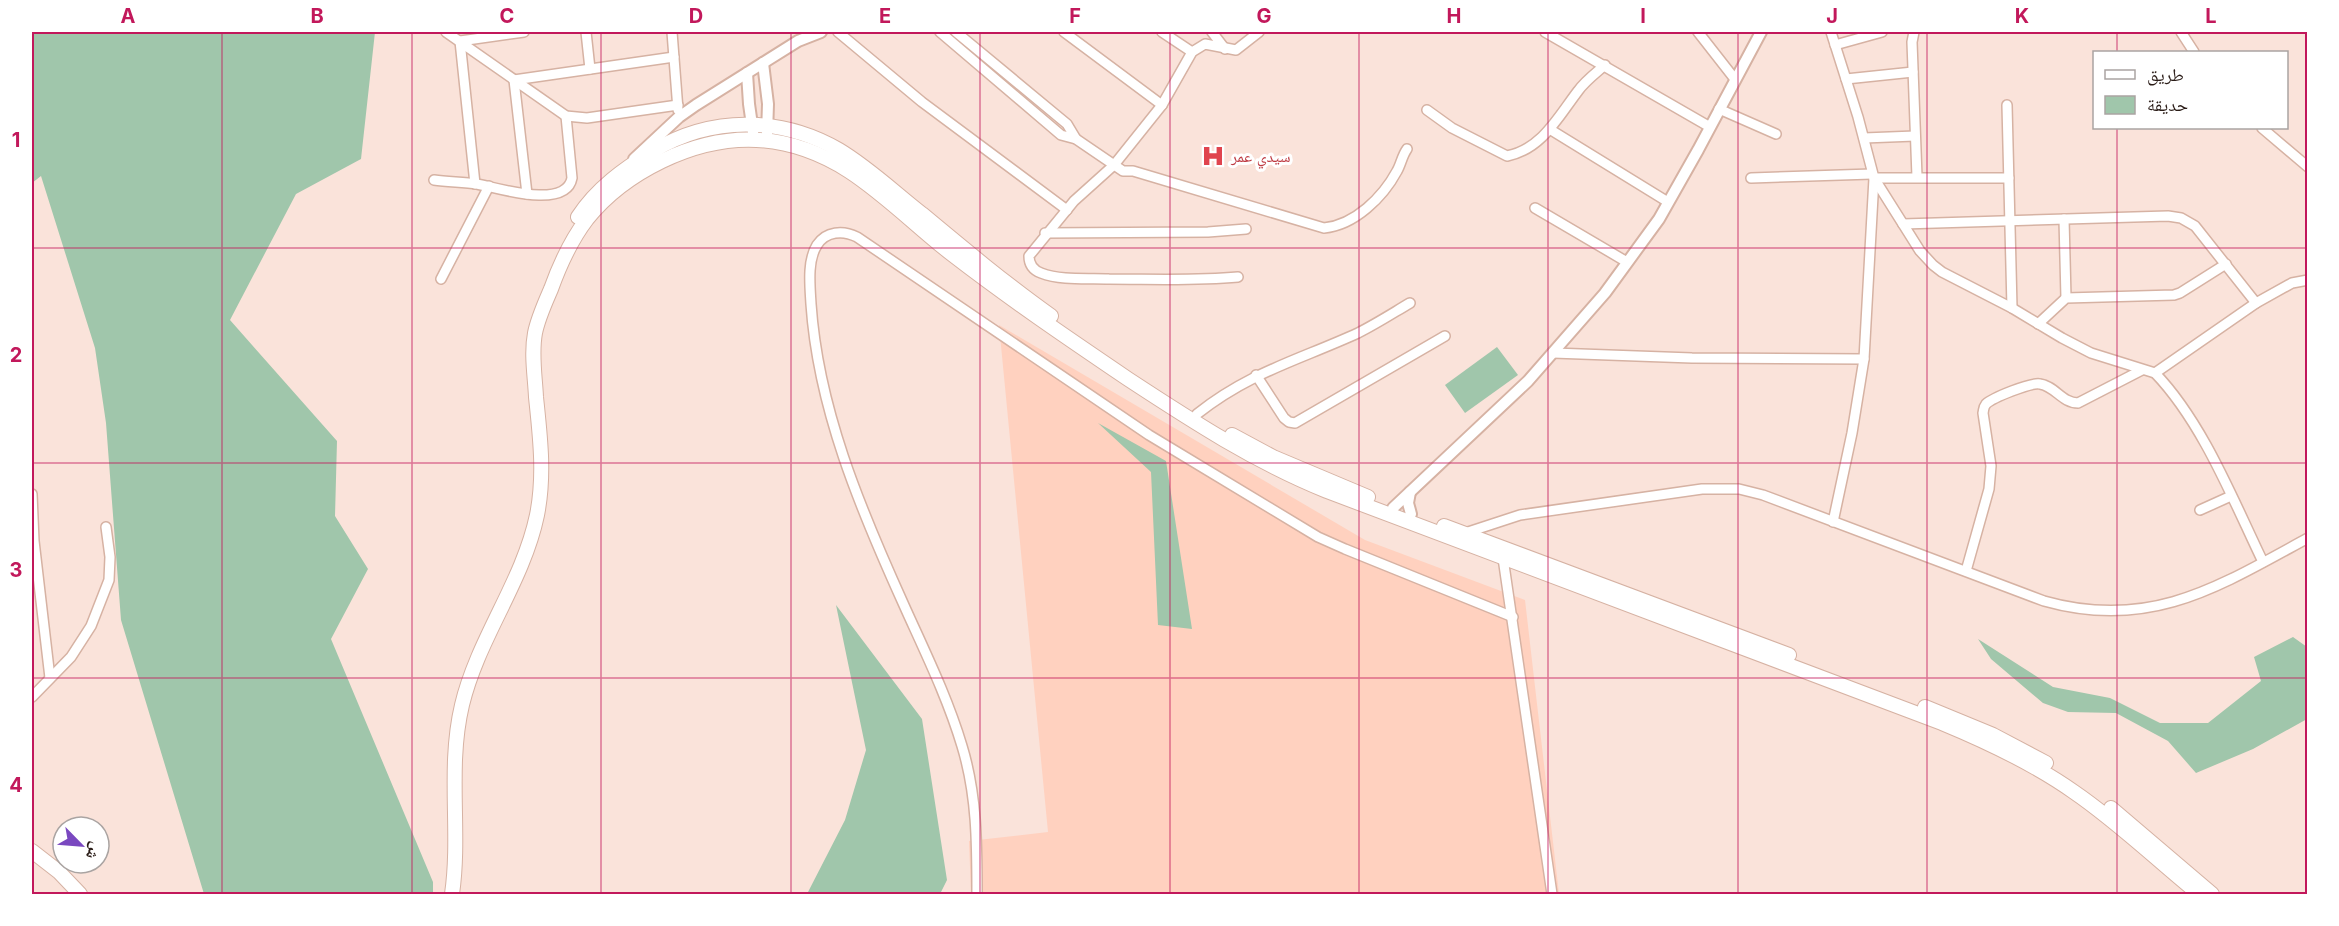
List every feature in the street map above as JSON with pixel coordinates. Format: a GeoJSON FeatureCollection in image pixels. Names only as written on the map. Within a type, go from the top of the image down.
{"type":"FeatureCollection","features":[{"type":"Feature","properties":{"kind":"main road"},"geometry":{"type":"LineString","coordinates":[[539,319],[543,290],[566,238],[590,202],[622,171],[685,135],[723,125],[767,125],[802,134],[853,159],[1035,304],[1197,414],[1273,457],[1393,508],[1947,715],[2017,746],[2097,797],[2212,894]]}},
{"type":"Feature","properties":{"kind":"main road"},"geometry":{"type":"LineString","coordinates":[[452,894],[455,849],[454,752],[460,712],[477,659],[523,563],[538,511],[542,459],[534,351],[535,331],[539,319],[561,262],[572,242],[597,208],[617,189],[640,173],[689,148],[729,139],[761,140],[802,149],[848,171],[1029,312],[1241,451],[1306,483],[1932,719],[1997,747],[2054,778],[2092,805],[2199,894]]}},
{"type":"Feature","properties":{"kind":"main road"},"geometry":{"type":"LineString","coordinates":[[32,851],[59,872],[80,894]]}},
{"type":"Feature","properties":{"kind":"street"},"geometry":{"type":"LineString","coordinates":[[446,32],[566,116],[587,118],[678,105]]}},
{"type":"Feature","properties":{"kind":"street"},"geometry":{"type":"LineString","coordinates":[[460,41],[524,32]]}},
{"type":"Feature","properties":{"kind":"street"},"geometry":{"type":"LineString","coordinates":[[586,32],[590,69]]}},
{"type":"Feature","properties":{"kind":"street"},"geometry":{"type":"LineString","coordinates":[[672,32],[679,117]]}},
{"type":"Feature","properties":{"kind":"street"},"geometry":{"type":"LineString","coordinates":[[622,171],[679,117],[798,41],[821,32]]}},
{"type":"Feature","properties":{"kind":"street"},"geometry":{"type":"LineString","coordinates":[[838,32],[922,102],[1067,210]]}},
{"type":"Feature","properties":{"kind":"street"},"geometry":{"type":"LineString","coordinates":[[940,32],[1061,135],[1076,139],[1124,171],[1133,171],[1324,228],[1345,224],[1381,195],[1398,170],[1402,156],[1407,149]]}},
{"type":"Feature","properties":{"kind":"street"},"geometry":{"type":"LineString","coordinates":[[956,32],[1067,124],[1076,139]]}},
{"type":"Feature","properties":{"kind":"street"},"geometry":{"type":"LineString","coordinates":[[1064,32],[1162,105]]}},
{"type":"Feature","properties":{"kind":"street"},"geometry":{"type":"LineString","coordinates":[[1162,32],[1192,52]]}},
{"type":"Feature","properties":{"kind":"street"},"geometry":{"type":"LineString","coordinates":[[1212,32],[1226,50]]}},
{"type":"Feature","properties":{"kind":"street"},"geometry":{"type":"LineString","coordinates":[[1238,277],[1200,280],[1062,278],[1040,273],[1029,262],[1029,256],[1067,210],[1114,165],[1162,105],[1192,52],[1205,44],[1226,50],[1236,50],[1259,32]]}},
{"type":"Feature","properties":{"kind":"street"},"geometry":{"type":"LineString","coordinates":[[1545,32],[1710,127]]}},
{"type":"Feature","properties":{"kind":"street"},"geometry":{"type":"LineString","coordinates":[[1698,32],[1734,78]]}},
{"type":"Feature","properties":{"kind":"street"},"geometry":{"type":"LineString","coordinates":[[1393,508],[1528,381],[1588,314],[1668,202],[1761,32]]}},
{"type":"Feature","properties":{"kind":"street"},"geometry":{"type":"LineString","coordinates":[[1831,32],[1864,138],[1873,176],[1864,358],[1833,522]]}},
{"type":"Feature","properties":{"kind":"street"},"geometry":{"type":"LineString","coordinates":[[1835,45],[1882,32]]}},
{"type":"Feature","properties":{"kind":"street"},"geometry":{"type":"LineString","coordinates":[[1914,32],[1913,72],[1917,177]]}},
{"type":"Feature","properties":{"kind":"street"},"geometry":{"type":"LineString","coordinates":[[2181,32],[2193,51]]}},
{"type":"Feature","properties":{"kind":"street"},"geometry":{"type":"LineString","coordinates":[[460,41],[475,184]]}},
{"type":"Feature","properties":{"kind":"street"},"geometry":{"type":"LineString","coordinates":[[514,80],[674,57]]}},
{"type":"Feature","properties":{"kind":"street"},"geometry":{"type":"LineString","coordinates":[[761,140],[767,125],[763,63]]}},
{"type":"Feature","properties":{"kind":"street"},"geometry":{"type":"LineString","coordinates":[[1427,110],[1458,131],[1507,156],[1538,141],[1551,130],[1580,88],[1605,65]]}},
{"type":"Feature","properties":{"kind":"street"},"geometry":{"type":"LineString","coordinates":[[1846,79],[1913,72]]}},
{"type":"Feature","properties":{"kind":"street"},"geometry":{"type":"LineString","coordinates":[[747,73],[747,94],[752,124],[761,140]]}},
{"type":"Feature","properties":{"kind":"street"},"geometry":{"type":"LineString","coordinates":[[514,80],[527,194]]}},
{"type":"Feature","properties":{"kind":"street"},"geometry":{"type":"LineString","coordinates":[[2007,105],[2012,308]]}},
{"type":"Feature","properties":{"kind":"street"},"geometry":{"type":"LineString","coordinates":[[1719,109],[1776,134]]}},
{"type":"Feature","properties":{"kind":"street"},"geometry":{"type":"LineString","coordinates":[[434,180],[489,186],[527,194],[554,194],[565,190],[572,178],[566,116]]}},
{"type":"Feature","properties":{"kind":"street"},"geometry":{"type":"LineString","coordinates":[[2263,129],[2307,167]]}},
{"type":"Feature","properties":{"kind":"street"},"geometry":{"type":"LineString","coordinates":[[1551,130],[1668,202]]}},
{"type":"Feature","properties":{"kind":"street"},"geometry":{"type":"LineString","coordinates":[[1864,138],[1915,136]]}},
{"type":"Feature","properties":{"kind":"street"},"geometry":{"type":"LineString","coordinates":[[1873,176],[1893,210],[1933,266],[2091,353],[2155,373],[2168,387],[2197,431],[2263,562]]}},
{"type":"Feature","properties":{"kind":"street"},"geometry":{"type":"LineString","coordinates":[[1751,178],[1873,176],[2009,178]]}},
{"type":"Feature","properties":{"kind":"street"},"geometry":{"type":"LineString","coordinates":[[441,279],[489,186]]}},
{"type":"Feature","properties":{"kind":"street"},"geometry":{"type":"LineString","coordinates":[[1535,208],[1627,262]]}},
{"type":"Feature","properties":{"kind":"street"},"geometry":{"type":"LineString","coordinates":[[1903,224],[2168,216],[2181,218],[2195,226],[2256,303]]}},
{"type":"Feature","properties":{"kind":"street"},"geometry":{"type":"LineString","coordinates":[[2064,219],[2066,298]]}},
{"type":"Feature","properties":{"kind":"street"},"geometry":{"type":"LineString","coordinates":[[1046,233],[1246,230]]}},
{"type":"Feature","properties":{"kind":"street"},"geometry":{"type":"LineString","coordinates":[[977,894],[976,817],[971,781],[962,745],[938,679],[876,542],[851,477],[825,389],[813,322],[811,277],[815,248],[828,235],[845,232],[857,237],[1149,435],[1318,537],[1513,617]]}},
{"type":"Feature","properties":{"kind":"street"},"geometry":{"type":"LineString","coordinates":[[2038,324],[2066,298],[2180,294],[2226,264]]}},
{"type":"Feature","properties":{"kind":"street"},"geometry":{"type":"LineString","coordinates":[[2155,373],[2256,303],[2292,283],[2307,280]]}},
{"type":"Feature","properties":{"kind":"street"},"geometry":{"type":"LineString","coordinates":[[1197,414],[1256,375],[1359,332],[1410,303]]}},
{"type":"Feature","properties":{"kind":"street"},"geometry":{"type":"LineString","coordinates":[[1256,375],[1284,418],[1295,423],[1445,336]]}},
{"type":"Feature","properties":{"kind":"street"},"geometry":{"type":"LineString","coordinates":[[1553,353],[1692,358],[1864,358]]}},
{"type":"Feature","properties":{"kind":"street"},"geometry":{"type":"LineString","coordinates":[[1966,571],[1989,489],[1991,466],[1983,413],[1986,405],[1992,400],[2036,384],[2045,386],[2071,402],[2078,403],[2142,370]]}},
{"type":"Feature","properties":{"kind":"street"},"geometry":{"type":"LineString","coordinates":[[1465,533],[1520,515],[1714,488],[1751,492],[2062,606],[2115,612],[2151,609],[2186,599],[2307,538]]}},
{"type":"Feature","properties":{"kind":"street"},"geometry":{"type":"LineString","coordinates":[[1410,492],[1408,503],[1412,514]]}},
{"type":"Feature","properties":{"kind":"street"},"geometry":{"type":"LineString","coordinates":[[32,494],[34,541],[50,678]]}},
{"type":"Feature","properties":{"kind":"street"},"geometry":{"type":"LineString","coordinates":[[2200,510],[2231,496]]}},
{"type":"Feature","properties":{"kind":"street"},"geometry":{"type":"LineString","coordinates":[[32,697],[82,643],[102,601],[109,580],[110,557],[106,526]]}},
{"type":"Feature","properties":{"kind":"street"},"geometry":{"type":"LineString","coordinates":[[1503,558],[1552,894]]}},
{"type":"Feature","properties":{"kind":"shaded area"},"geometry":{"type":"Polygon","coordinates":[[[999,325],[1365,540],[1525,600],[1559,894],[971,894],[969,841],[1048,832],[999,325]]]}},
{"type":"Feature","properties":{"kind":"green space"},"geometry":{"type":"Polygon","coordinates":[[[32,32],[375,32],[361,159],[296,194],[230,320],[337,441],[335,516],[368,569],[331,639],[433,882],[433,894],[204,894],[121,620],[106,423],[95,348],[41,176],[32,183],[32,32]]]}},
{"type":"Feature","properties":{"kind":"green space"},"geometry":{"type":"Polygon","coordinates":[[[1497,347],[1518,375],[1465,413],[1445,385],[1497,347]]]}},
{"type":"Feature","properties":{"kind":"green space"},"geometry":{"type":"Polygon","coordinates":[[[1098,423],[1166,461],[1192,629],[1158,625],[1151,472],[1098,423]]]}},
{"type":"Feature","properties":{"kind":"green space"},"geometry":{"type":"Polygon","coordinates":[[[836,605],[922,719],[947,880],[940,894],[807,894],[845,820],[866,750],[836,605]]]}},
{"type":"Feature","properties":{"kind":"green space"},"geometry":{"type":"Polygon","coordinates":[[[2293,637],[2307,647],[2307,719],[2253,749],[2196,773],[2168,741],[2116,713],[2068,712],[2043,703],[1991,659],[1978,639],[2053,687],[2110,698],[2160,723],[2208,723],[2261,681],[2254,657],[2293,637]]]}},
{"type":"Feature","properties":{"kind":"place","name":"سيدي عمر"},"geometry":{"type":"Point","coordinates":[1213,156]}}]}
